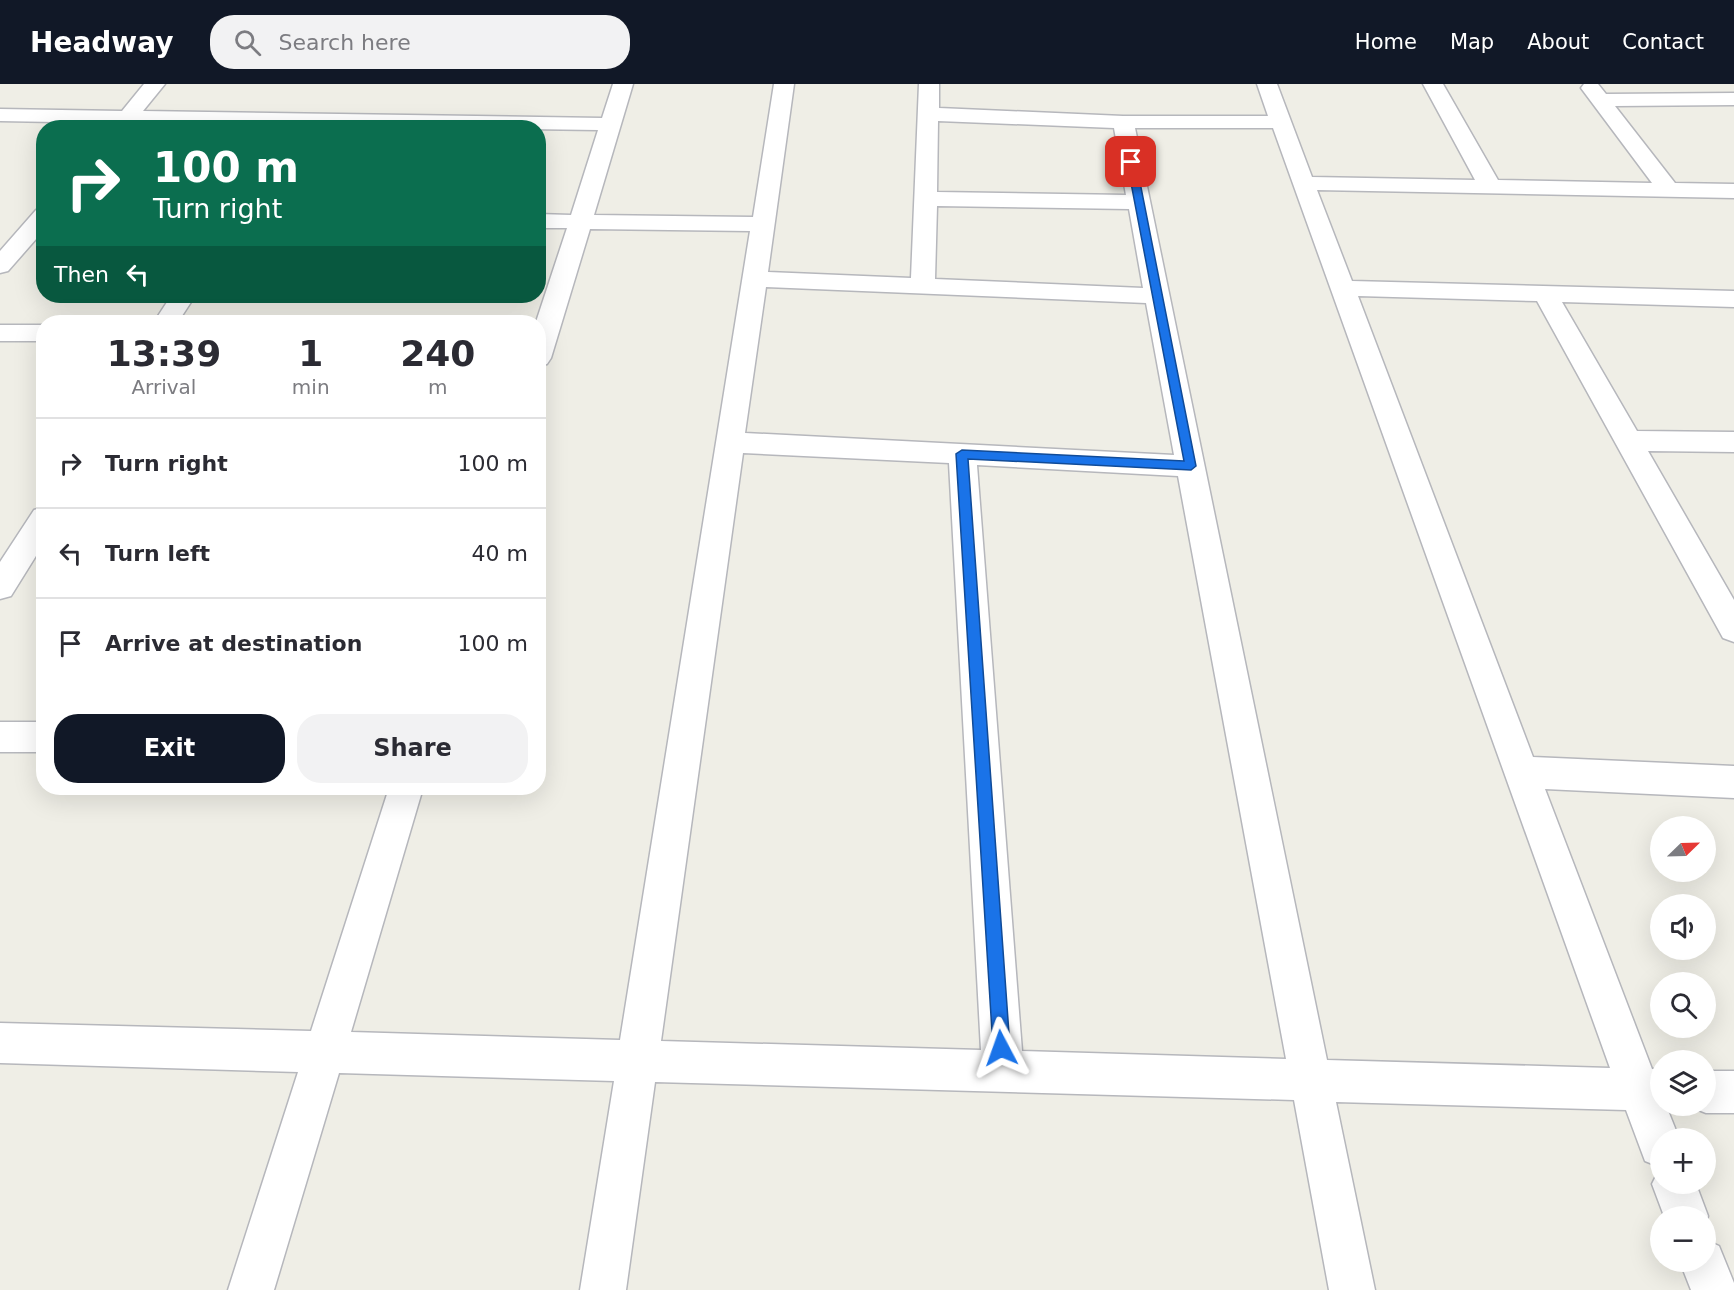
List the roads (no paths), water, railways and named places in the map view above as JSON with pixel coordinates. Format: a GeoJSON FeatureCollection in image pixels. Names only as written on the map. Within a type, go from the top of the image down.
{"type":"FeatureCollection","features":[{"type":"Feature","properties":{"kind":"street"},"geometry":{"type":"LineString","coordinates":[[125,120],[155,84]]}},
{"type":"Feature","properties":{"kind":"street"},"geometry":{"type":"LineString","coordinates":[[546,327],[623,84]]}},
{"type":"Feature","properties":{"kind":"street"},"geometry":{"type":"LineString","coordinates":[[603,1290],[784,84]]}},
{"type":"Feature","properties":{"kind":"street"},"geometry":{"type":"LineString","coordinates":[[923,286],[929,84]]}},
{"type":"Feature","properties":{"kind":"street"},"geometry":{"type":"LineString","coordinates":[[0,1043],[1650,1090],[1522,772],[1267,84]]}},
{"type":"Feature","properties":{"kind":"street"},"geometry":{"type":"LineString","coordinates":[[1433,84],[1490,186]]}},
{"type":"Feature","properties":{"kind":"street"},"geometry":{"type":"LineString","coordinates":[[1595,92],[1668,189]]}},
{"type":"Feature","properties":{"kind":"street"},"geometry":{"type":"LineString","coordinates":[[1595,92],[1734,99]]}},
{"type":"Feature","properties":{"kind":"street"},"geometry":{"type":"LineString","coordinates":[[928,114],[1124,122],[1282,122]]}},
{"type":"Feature","properties":{"kind":"street"},"geometry":{"type":"LineString","coordinates":[[0,116],[82,120]]}},
{"type":"Feature","properties":{"kind":"street"},"geometry":{"type":"LineString","coordinates":[[1124,122],[1352,1290]]}},
{"type":"Feature","properties":{"kind":"street"},"geometry":{"type":"LineString","coordinates":[[546,124],[611,124]]}},
{"type":"Feature","properties":{"kind":"street"},"geometry":{"type":"LineString","coordinates":[[1304,183],[1734,191]]}},
{"type":"Feature","properties":{"kind":"street"},"geometry":{"type":"LineString","coordinates":[[926,199],[1139,201]]}},
{"type":"Feature","properties":{"kind":"street"},"geometry":{"type":"LineString","coordinates":[[546,221],[763,224]]}},
{"type":"Feature","properties":{"kind":"street"},"geometry":{"type":"LineString","coordinates":[[0,266],[36,224]]}},
{"type":"Feature","properties":{"kind":"street"},"geometry":{"type":"LineString","coordinates":[[755,279],[1158,296]]}},
{"type":"Feature","properties":{"kind":"street"},"geometry":{"type":"LineString","coordinates":[[1343,288],[1734,299]]}},
{"type":"Feature","properties":{"kind":"street"},"geometry":{"type":"LineString","coordinates":[[1546,295],[1628,441],[1726,600],[1734,629]]}},
{"type":"Feature","properties":{"kind":"street"},"geometry":{"type":"LineString","coordinates":[[0,333],[36,333]]}},
{"type":"Feature","properties":{"kind":"street"},"geometry":{"type":"LineString","coordinates":[[1628,441],[1734,442]]}},
{"type":"Feature","properties":{"kind":"street"},"geometry":{"type":"LineString","coordinates":[[730,442],[1191,466]]}},
{"type":"Feature","properties":{"kind":"street"},"geometry":{"type":"LineString","coordinates":[[962,454],[1003,1072]]}},
{"type":"Feature","properties":{"kind":"street"},"geometry":{"type":"LineString","coordinates":[[0,587],[36,531]]}},
{"type":"Feature","properties":{"kind":"street"},"geometry":{"type":"LineString","coordinates":[[0,737],[36,737]]}},
{"type":"Feature","properties":{"kind":"street"},"geometry":{"type":"LineString","coordinates":[[1522,772],[1734,782]]}},
{"type":"Feature","properties":{"kind":"street"},"geometry":{"type":"LineString","coordinates":[[250,1290],[404,795]]}},
{"type":"Feature","properties":{"kind":"street"},"geometry":{"type":"LineString","coordinates":[[1716,1092],[1734,1092]]}},
{"type":"Feature","properties":{"kind":"street"},"geometry":{"type":"LineString","coordinates":[[1707,1272],[1714,1290]]}}]}
